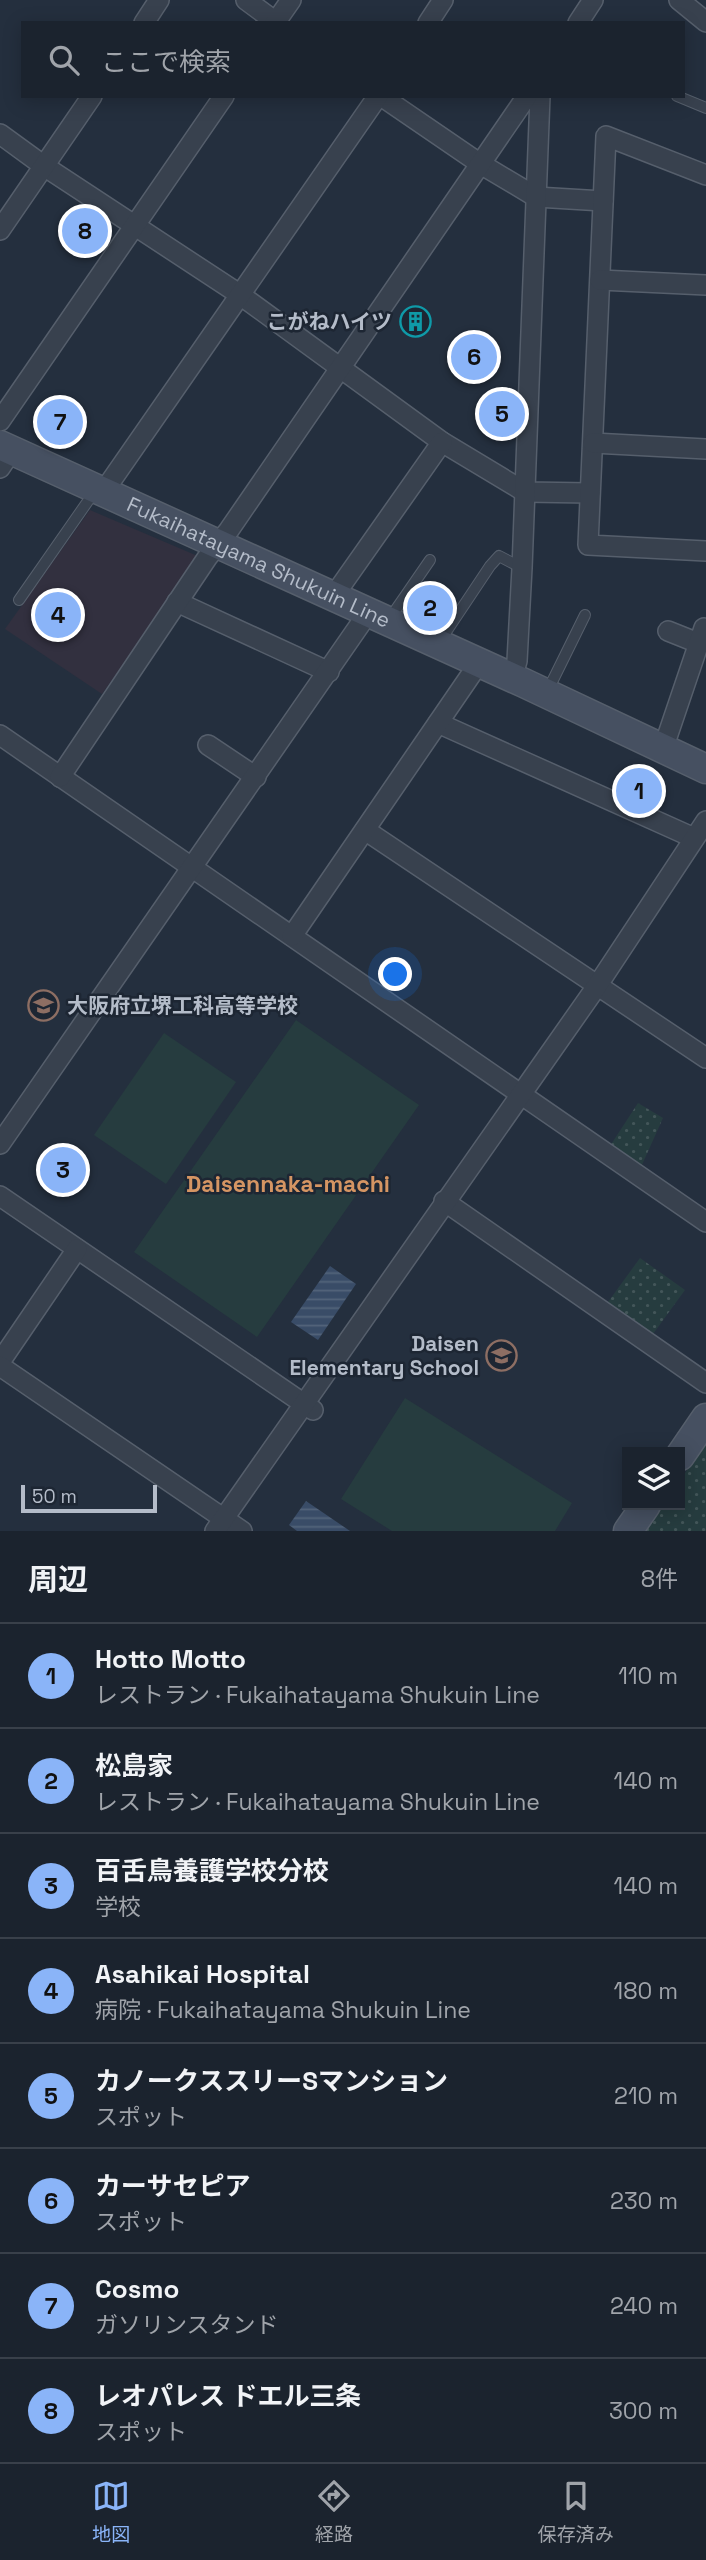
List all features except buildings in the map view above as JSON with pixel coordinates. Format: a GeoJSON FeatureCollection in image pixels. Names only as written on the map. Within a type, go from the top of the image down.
{"type":"FeatureCollection","features":[{"type":"Feature","properties":{"kind":"main road","name":"Fukaihatayama Shukuin Line"},"geometry":{"type":"LineString","coordinates":[[4,454],[101,489],[706,769]]}},
{"type":"Feature","properties":{"kind":"main road"},"geometry":{"type":"LineString","coordinates":[[685,1449],[706,1418]]}},
{"type":"Feature","properties":{"kind":"main road"},"geometry":{"type":"LineString","coordinates":[[628,1531],[643,1510]]}},
{"type":"Feature","properties":{"kind":"street"},"geometry":{"type":"LineString","coordinates":[[145,21],[159,0]]}},
{"type":"Feature","properties":{"kind":"street"},"geometry":{"type":"LineString","coordinates":[[246,0],[275,21]]}},
{"type":"Feature","properties":{"kind":"street"},"geometry":{"type":"LineString","coordinates":[[277,21],[290,0]]}},
{"type":"Feature","properties":{"kind":"street"},"geometry":{"type":"LineString","coordinates":[[429,21],[443,0]]}},
{"type":"Feature","properties":{"kind":"street"},"geometry":{"type":"LineString","coordinates":[[579,21],[593,0]]}},
{"type":"Feature","properties":{"kind":"street"},"geometry":{"type":"LineString","coordinates":[[679,0],[706,22]]}},
{"type":"Feature","properties":{"kind":"street"},"geometry":{"type":"LineString","coordinates":[[0,230],[91,98]]}},
{"type":"Feature","properties":{"kind":"street"},"geometry":{"type":"LineString","coordinates":[[0,421],[223,98]]}},
{"type":"Feature","properties":{"kind":"street"},"geometry":{"type":"LineString","coordinates":[[101,489],[379,98]]}},
{"type":"Feature","properties":{"kind":"street"},"geometry":{"type":"LineString","coordinates":[[383,98],[536,197],[603,201]]}},
{"type":"Feature","properties":{"kind":"street"},"geometry":{"type":"LineString","coordinates":[[60,777],[177,602],[526,98]]}},
{"type":"Feature","properties":{"kind":"street"},"geometry":{"type":"LineString","coordinates":[[512,678],[517,661],[522,568],[540,98]]}},
{"type":"Feature","properties":{"kind":"street"},"geometry":{"type":"LineString","coordinates":[[0,134],[44,166],[240,294],[442,442],[525,492],[590,493]]}},
{"type":"Feature","properties":{"kind":"street"},"geometry":{"type":"LineString","coordinates":[[706,176],[606,136],[588,545],[706,551]]}},
{"type":"Feature","properties":{"kind":"street"},"geometry":{"type":"LineString","coordinates":[[600,280],[706,285]]}},
{"type":"Feature","properties":{"kind":"street"},"geometry":{"type":"LineString","coordinates":[[333,597],[442,442]]}},
{"type":"Feature","properties":{"kind":"street"},"geometry":{"type":"LineString","coordinates":[[593,443],[706,449]]}},
{"type":"Feature","properties":{"kind":"street"},"geometry":{"type":"LineString","coordinates":[[177,602],[328,672]]}},
{"type":"Feature","properties":{"kind":"street"},"geometry":{"type":"LineString","coordinates":[[0,1144],[328,672],[378,617]]}},
{"type":"Feature","properties":{"kind":"street"},"geometry":{"type":"LineString","coordinates":[[663,749],[701,636],[668,631]]}},
{"type":"Feature","properties":{"kind":"street"},"geometry":{"type":"LineString","coordinates":[[292,936],[479,663]]}},
{"type":"Feature","properties":{"kind":"street"},"geometry":{"type":"LineString","coordinates":[[438,723],[694,838]]}},
{"type":"Feature","properties":{"kind":"street"},"geometry":{"type":"LineString","coordinates":[[0,735],[706,1222]]}},
{"type":"Feature","properties":{"kind":"street"},"geometry":{"type":"LineString","coordinates":[[208,745],[256,777]]}},
{"type":"Feature","properties":{"kind":"street"},"geometry":{"type":"LineString","coordinates":[[219,1525],[309,1407],[444,1201],[597,986],[706,821]]}},
{"type":"Feature","properties":{"kind":"street"},"geometry":{"type":"LineString","coordinates":[[365,830],[706,1058]]}},
{"type":"Feature","properties":{"kind":"street"},"geometry":{"type":"LineString","coordinates":[[0,1196],[309,1407]]}},
{"type":"Feature","properties":{"kind":"street"},"geometry":{"type":"LineString","coordinates":[[444,1201],[706,1383]]}},
{"type":"Feature","properties":{"kind":"street"},"geometry":{"type":"LineString","coordinates":[[77,1249],[0,1364],[219,1525],[242,1531]]}},
{"type":"Feature","properties":{"kind":"lane"},"geometry":{"type":"LineString","coordinates":[[682,98],[706,107]]}},
{"type":"Feature","properties":{"kind":"lane"},"geometry":{"type":"LineString","coordinates":[[19,600],[101,489]]}},
{"type":"Feature","properties":{"kind":"lane"},"geometry":{"type":"LineString","coordinates":[[438,644],[499,556],[522,568]]}},
{"type":"Feature","properties":{"kind":"lane"},"geometry":{"type":"LineString","coordinates":[[378,617],[430,560]]}},
{"type":"Feature","properties":{"kind":"lane"},"geometry":{"type":"LineString","coordinates":[[546,693],[585,615]]}},
{"type":"Feature","properties":{"kind":"shaded area"},"geometry":{"type":"Polygon","coordinates":[[[90,510],[200,557],[102,694],[5,629],[90,510]]]}},
{"type":"Feature","properties":{"kind":"green space"},"geometry":{"type":"Polygon","coordinates":[[[296,1020],[419,1105],[257,1337],[134,1252],[296,1020]]]}},
{"type":"Feature","properties":{"kind":"green space"},"geometry":{"type":"Polygon","coordinates":[[[164,1033],[236,1082],[166,1184],[94,1135],[164,1033]]]}},
{"type":"Feature","properties":{"kind":"green space"},"geometry":{"type":"Polygon","coordinates":[[[638,1103],[663,1118],[641,1167],[610,1146],[638,1103]]]}},
{"type":"Feature","properties":{"kind":"green space"},"geometry":{"type":"Polygon","coordinates":[[[640,1258],[685,1290],[653,1334],[608,1302],[640,1258]]]}},
{"type":"Feature","properties":{"kind":"green space"},"geometry":{"type":"Polygon","coordinates":[[[405,1398],[572,1503],[555,1531],[392,1531],[341,1499],[405,1398]]]}},
{"type":"Feature","properties":{"kind":"green space"},"geometry":{"type":"Polygon","coordinates":[[[706,1444],[706,1531],[643,1531],[658,1510],[685,1510],[685,1473],[706,1444]]]}},
{"type":"Feature","properties":{"kind":"water"},"geometry":{"type":"Polygon","coordinates":[[[330,1266],[356,1284],[318,1340],[291,1322],[330,1266]]]}},
{"type":"Feature","properties":{"kind":"water"},"geometry":{"type":"Polygon","coordinates":[[[306,1501],[350,1531],[297,1531],[289,1525],[306,1501]]]}},
{"type":"Feature","properties":{"kind":"place","name":"レオパレス ドエル三条"},"geometry":{"type":"Point","coordinates":[85,231]}},
{"type":"Feature","properties":{"kind":"place","name":"こがねハイツ"},"geometry":{"type":"Point","coordinates":[415,322]}},
{"type":"Feature","properties":{"kind":"place","name":"カーサセピア"},"geometry":{"type":"Point","coordinates":[474,357]}},
{"type":"Feature","properties":{"kind":"place","name":"カノークススリーSマンション"},"geometry":{"type":"Point","coordinates":[502,414]}},
{"type":"Feature","properties":{"kind":"place","name":"Cosmo"},"geometry":{"type":"Point","coordinates":[60,422]}},
{"type":"Feature","properties":{"kind":"place","name":"松島家"},"geometry":{"type":"Point","coordinates":[430,608]}},
{"type":"Feature","properties":{"kind":"place","name":"Asahikai Hospital"},"geometry":{"type":"Point","coordinates":[58,615]}},
{"type":"Feature","properties":{"kind":"place","name":"Hotto Motto"},"geometry":{"type":"Point","coordinates":[639,791]}},
{"type":"Feature","properties":{"kind":"place","name":"大阪府立堺工科高等学校"},"geometry":{"type":"Point","coordinates":[44,1006]}},
{"type":"Feature","properties":{"kind":"place","name":"百舌鳥養護学校分校"},"geometry":{"type":"Point","coordinates":[63,1170]}},
{"type":"Feature","properties":{"kind":"place","name":"Daisen Elementary School"},"geometry":{"type":"Point","coordinates":[502,1356]}},
{"type":"Feature","properties":{"kind":"district","name":"Daisennaka-machi"},"geometry":{"type":"Point","coordinates":[288,1184]}}]}
